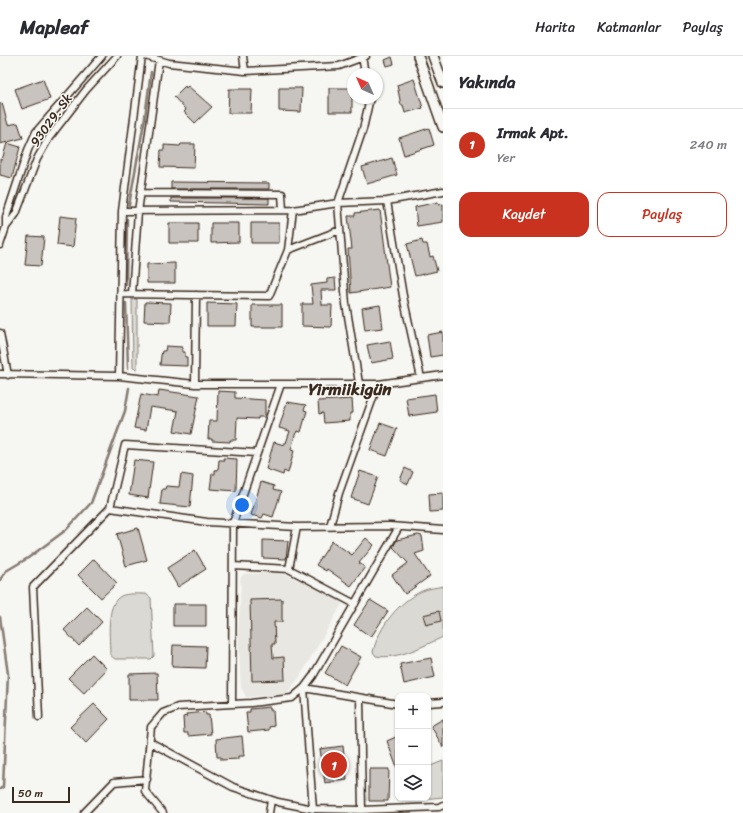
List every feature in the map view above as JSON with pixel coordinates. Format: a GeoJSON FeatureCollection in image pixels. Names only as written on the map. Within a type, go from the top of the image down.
{"type":"FeatureCollection","features":[{"type":"Feature","properties":{"kind":"main road"},"geometry":{"type":"LineString","coordinates":[[418,56],[443,128]]}},
{"type":"Feature","properties":{"kind":"main road"},"geometry":{"type":"LineString","coordinates":[[433,56],[443,82]]}},
{"type":"Feature","properties":{"kind":"street","name":"93029. Sk"},"geometry":{"type":"LineString","coordinates":[[0,245],[6,227],[6,217],[36,132],[102,56]]}},
{"type":"Feature","properties":{"kind":"street","name":"93029. Sk"},"geometry":{"type":"LineString","coordinates":[[6,227],[16,214],[37,159],[44,146],[86,90],[117,56]]}},
{"type":"Feature","properties":{"kind":"street"},"geometry":{"type":"LineString","coordinates":[[119,376],[122,211],[143,56],[169,63],[246,71],[339,66],[363,56],[364,68]]}},
{"type":"Feature","properties":{"kind":"street"},"geometry":{"type":"LineString","coordinates":[[243,56],[246,71]]}},
{"type":"Feature","properties":{"kind":"street"},"geometry":{"type":"LineString","coordinates":[[132,294],[138,212],[159,60]]}},
{"type":"Feature","properties":{"kind":"street"},"geometry":{"type":"LineString","coordinates":[[79,83],[86,90]]}},
{"type":"Feature","properties":{"kind":"street"},"geometry":{"type":"LineString","coordinates":[[359,383],[346,304],[338,203],[363,129],[369,104]]}},
{"type":"Feature","properties":{"kind":"street"},"geometry":{"type":"LineString","coordinates":[[33,140],[44,146]]}},
{"type":"Feature","properties":{"kind":"street"},"geometry":{"type":"LineString","coordinates":[[122,211],[293,210],[338,203],[387,201],[443,191]]}},
{"type":"Feature","properties":{"kind":"street"},"geometry":{"type":"LineString","coordinates":[[141,193],[282,194],[283,210]]}},
{"type":"Feature","properties":{"kind":"street"},"geometry":{"type":"LineString","coordinates":[[387,201],[403,296],[421,378]]}},
{"type":"Feature","properties":{"kind":"street"},"geometry":{"type":"LineString","coordinates":[[120,294],[269,296],[288,250],[293,210]]}},
{"type":"Feature","properties":{"kind":"street"},"geometry":{"type":"LineString","coordinates":[[288,250],[340,230]]}},
{"type":"Feature","properties":{"kind":"street"},"geometry":{"type":"LineString","coordinates":[[195,384],[196,295]]}},
{"type":"Feature","properties":{"kind":"street"},"geometry":{"type":"LineString","coordinates":[[0,333],[8,375]]}},
{"type":"Feature","properties":{"kind":"street"},"geometry":{"type":"LineString","coordinates":[[0,374],[119,376],[195,384],[378,384],[443,375]]}},
{"type":"Feature","properties":{"kind":"street"},"geometry":{"type":"LineString","coordinates":[[232,704],[233,524],[281,384]]}},
{"type":"Feature","properties":{"kind":"street"},"geometry":{"type":"LineString","coordinates":[[330,526],[339,493],[378,384]]}},
{"type":"Feature","properties":{"kind":"street"},"geometry":{"type":"LineString","coordinates":[[39,717],[32,587],[110,508],[125,445],[257,453]]}},
{"type":"Feature","properties":{"kind":"street"},"geometry":{"type":"LineString","coordinates":[[110,508],[207,522],[233,524],[297,527],[399,527],[443,530]]}},
{"type":"Feature","properties":{"kind":"street"},"geometry":{"type":"LineString","coordinates":[[289,569],[297,527]]}},
{"type":"Feature","properties":{"kind":"street"},"geometry":{"type":"LineString","coordinates":[[163,813],[145,791],[151,727],[163,713],[178,707],[232,704],[292,698],[304,688],[355,604],[399,527]]}},
{"type":"Feature","properties":{"kind":"street"},"geometry":{"type":"LineString","coordinates":[[233,566],[289,569],[355,604]]}},
{"type":"Feature","properties":{"kind":"street"},"geometry":{"type":"LineString","coordinates":[[304,688],[395,704]]}},
{"type":"Feature","properties":{"kind":"street"},"geometry":{"type":"LineString","coordinates":[[304,688],[313,809]]}},
{"type":"Feature","properties":{"kind":"street"},"geometry":{"type":"LineString","coordinates":[[360,698],[362,810]]}},
{"type":"Feature","properties":{"kind":"street"},"geometry":{"type":"LineString","coordinates":[[431,703],[443,702]]}},
{"type":"Feature","properties":{"kind":"street"},"geometry":{"type":"LineString","coordinates":[[150,742],[233,787],[271,800],[313,809],[362,810],[441,808]]}},
{"type":"Feature","properties":{"kind":"street"},"geometry":{"type":"LineString","coordinates":[[84,813],[114,782],[146,779]]}},
{"type":"Feature","properties":{"kind":"street"},"geometry":{"type":"LineString","coordinates":[[269,813],[271,800]]}},
{"type":"Feature","properties":{"kind":"shaded area"},"geometry":{"type":"Polygon","coordinates":[[[132,299],[137,299],[137,369],[133,368],[132,299]]]}},
{"type":"Feature","properties":{"kind":"shaded area"},"geometry":{"type":"Polygon","coordinates":[[[281,572],[338,598],[342,604],[299,678],[287,693],[283,695],[246,697],[241,687],[238,633],[240,580],[243,574],[281,572]]]}},
{"type":"Feature","properties":{"kind":"shaded area"},"geometry":{"type":"Polygon","coordinates":[[[443,586],[443,637],[402,654],[384,657],[376,656],[373,652],[376,643],[380,633],[391,616],[413,596],[427,589],[443,586]]]}},
{"type":"Feature","properties":{"kind":"shaded area"},"geometry":{"type":"Polygon","coordinates":[[[146,594],[151,598],[154,656],[151,659],[115,659],[110,655],[109,632],[110,614],[113,606],[116,600],[121,596],[146,594]]]}},
{"type":"Feature","properties":{"kind":"shaded area"},"geometry":{"type":"Polygon","coordinates":[[[443,761],[443,797],[431,798],[431,766],[443,761]]]}},
{"type":"Feature","properties":{"kind":"building"},"geometry":{"type":"Polygon","coordinates":[[[392,57],[394,64],[387,66],[385,60],[392,57]]]}},
{"type":"Feature","properties":{"kind":"building"},"geometry":{"type":"Polygon","coordinates":[[[43,79],[50,99],[22,109],[15,89],[43,79]]]}},
{"type":"Feature","properties":{"kind":"building"},"geometry":{"type":"Polygon","coordinates":[[[414,79],[423,108],[405,113],[403,105],[401,105],[397,85],[414,79]]]}},
{"type":"Feature","properties":{"kind":"building"},"geometry":{"type":"Polygon","coordinates":[[[185,86],[186,88],[188,86],[212,107],[195,123],[184,112],[186,110],[174,97],[185,86]]]}},
{"type":"Feature","properties":{"kind":"building"},"geometry":{"type":"Polygon","coordinates":[[[279,88],[302,88],[301,112],[279,111],[279,88]]]}},
{"type":"Feature","properties":{"kind":"building"},"geometry":{"type":"Polygon","coordinates":[[[329,88],[347,88],[347,104],[352,104],[352,112],[329,112],[329,88]]]}},
{"type":"Feature","properties":{"kind":"building"},"geometry":{"type":"Polygon","coordinates":[[[229,89],[252,89],[251,113],[228,113],[229,89]]]}},
{"type":"Feature","properties":{"kind":"building"},"geometry":{"type":"Polygon","coordinates":[[[2,103],[8,125],[18,123],[23,138],[0,144],[0,104],[2,103]]]}},
{"type":"Feature","properties":{"kind":"building"},"geometry":{"type":"Polygon","coordinates":[[[429,128],[434,145],[404,155],[399,138],[429,128]]]}},
{"type":"Feature","properties":{"kind":"building"},"geometry":{"type":"Polygon","coordinates":[[[7,143],[20,147],[12,178],[0,175],[0,159],[2,160],[7,143]]]}},
{"type":"Feature","properties":{"kind":"building"},"geometry":{"type":"Polygon","coordinates":[[[181,144],[195,144],[194,168],[160,167],[161,150],[164,150],[164,145],[180,146],[181,144]]]}},
{"type":"Feature","properties":{"kind":"building"},"geometry":{"type":"Polygon","coordinates":[[[392,158],[397,175],[367,184],[362,167],[392,158]]]}},
{"type":"Feature","properties":{"kind":"building"},"geometry":{"type":"Polygon","coordinates":[[[171,182],[269,183],[269,189],[171,189],[171,182]]]}},
{"type":"Feature","properties":{"kind":"building"},"geometry":{"type":"Polygon","coordinates":[[[171,198],[269,198],[269,204],[171,202],[171,198]]]}},
{"type":"Feature","properties":{"kind":"building"},"geometry":{"type":"Polygon","coordinates":[[[438,202],[439,205],[443,204],[443,222],[417,226],[415,207],[438,202]]]}},
{"type":"Feature","properties":{"kind":"building"},"geometry":{"type":"Polygon","coordinates":[[[380,210],[390,287],[351,293],[348,249],[352,249],[348,216],[355,216],[355,213],[380,210]]]}},
{"type":"Feature","properties":{"kind":"building"},"geometry":{"type":"Polygon","coordinates":[[[60,216],[76,218],[73,247],[57,245],[60,216]]]}},
{"type":"Feature","properties":{"kind":"building"},"geometry":{"type":"Polygon","coordinates":[[[169,223],[198,223],[198,243],[169,243],[169,223]]]}},
{"type":"Feature","properties":{"kind":"building"},"geometry":{"type":"Polygon","coordinates":[[[211,223],[239,223],[239,242],[211,243],[211,223]]]}},
{"type":"Feature","properties":{"kind":"building"},"geometry":{"type":"Polygon","coordinates":[[[251,223],[279,223],[279,243],[251,243],[251,223]]]}},
{"type":"Feature","properties":{"kind":"building"},"geometry":{"type":"Polygon","coordinates":[[[28,236],[44,237],[41,266],[25,265],[28,236]]]}},
{"type":"Feature","properties":{"kind":"building"},"geometry":{"type":"Polygon","coordinates":[[[422,240],[423,244],[427,244],[430,257],[433,256],[437,271],[415,276],[407,244],[422,240]]]}},
{"type":"Feature","properties":{"kind":"building"},"geometry":{"type":"Polygon","coordinates":[[[175,263],[175,283],[147,283],[147,264],[175,263]]]}},
{"type":"Feature","properties":{"kind":"building"},"geometry":{"type":"Polygon","coordinates":[[[335,278],[336,290],[321,290],[322,305],[332,305],[331,327],[302,326],[302,304],[313,304],[311,285],[327,283],[327,279],[335,278]]]}},
{"type":"Feature","properties":{"kind":"building"},"geometry":{"type":"Polygon","coordinates":[[[145,302],[171,303],[170,322],[144,321],[145,302]]]}},
{"type":"Feature","properties":{"kind":"building"},"geometry":{"type":"Polygon","coordinates":[[[207,303],[237,304],[236,326],[207,326],[207,303]]]}},
{"type":"Feature","properties":{"kind":"building"},"geometry":{"type":"Polygon","coordinates":[[[252,305],[282,305],[282,327],[252,327],[252,305]]]}},
{"type":"Feature","properties":{"kind":"building"},"geometry":{"type":"Polygon","coordinates":[[[380,305],[383,328],[365,330],[362,308],[380,305]]]}},
{"type":"Feature","properties":{"kind":"building"},"geometry":{"type":"Polygon","coordinates":[[[443,332],[443,355],[430,357],[427,335],[443,332]]]}},
{"type":"Feature","properties":{"kind":"building"},"geometry":{"type":"Polygon","coordinates":[[[390,341],[393,359],[371,363],[367,345],[390,341]]]}},
{"type":"Feature","properties":{"kind":"building"},"geometry":{"type":"Polygon","coordinates":[[[166,346],[182,347],[182,352],[185,352],[185,357],[187,357],[187,366],[160,365],[162,351],[165,351],[166,346]]]}},
{"type":"Feature","properties":{"kind":"building"},"geometry":{"type":"Polygon","coordinates":[[[159,390],[199,396],[191,434],[174,431],[178,411],[150,407],[146,430],[134,428],[141,394],[158,397],[159,390]]]}},
{"type":"Feature","properties":{"kind":"building"},"geometry":{"type":"Polygon","coordinates":[[[218,391],[235,392],[235,398],[265,400],[265,417],[258,417],[258,419],[237,418],[236,440],[230,440],[230,442],[212,441],[212,439],[208,439],[209,421],[217,421],[218,391]]]}},
{"type":"Feature","properties":{"kind":"building"},"geometry":{"type":"Polygon","coordinates":[[[435,394],[437,412],[409,416],[406,398],[435,394]]]}},
{"type":"Feature","properties":{"kind":"building"},"geometry":{"type":"Polygon","coordinates":[[[352,399],[353,413],[350,413],[350,421],[324,423],[323,413],[319,414],[318,401],[352,399]]]}},
{"type":"Feature","properties":{"kind":"building"},"geometry":{"type":"Polygon","coordinates":[[[287,402],[306,405],[304,410],[307,411],[301,432],[297,431],[295,435],[291,450],[294,451],[288,473],[284,471],[283,475],[266,469],[274,442],[284,445],[290,431],[279,428],[287,402]]]}},
{"type":"Feature","properties":{"kind":"building"},"geometry":{"type":"Polygon","coordinates":[[[380,423],[397,429],[387,456],[370,450],[380,423]]]}},
{"type":"Feature","properties":{"kind":"building"},"geometry":{"type":"Polygon","coordinates":[[[223,458],[237,459],[236,491],[210,489],[212,474],[215,474],[215,470],[218,470],[219,460],[224,460],[223,458]]]}},
{"type":"Feature","properties":{"kind":"building"},"geometry":{"type":"Polygon","coordinates":[[[134,460],[153,462],[148,498],[129,495],[134,460]]]}},
{"type":"Feature","properties":{"kind":"building"},"geometry":{"type":"Polygon","coordinates":[[[405,468],[413,472],[408,484],[400,480],[405,468]]]}},
{"type":"Feature","properties":{"kind":"building"},"geometry":{"type":"Polygon","coordinates":[[[360,471],[378,477],[368,504],[351,498],[360,471]]]}},
{"type":"Feature","properties":{"kind":"building"},"geometry":{"type":"Polygon","coordinates":[[[181,474],[193,476],[190,507],[160,504],[162,489],[165,489],[166,486],[179,487],[181,474]]]}},
{"type":"Feature","properties":{"kind":"building"},"geometry":{"type":"Polygon","coordinates":[[[261,482],[274,486],[273,490],[281,492],[273,517],[264,514],[262,518],[251,515],[261,482]]]}},
{"type":"Feature","properties":{"kind":"building"},"geometry":{"type":"Polygon","coordinates":[[[443,493],[443,511],[430,512],[429,494],[443,493]]]}},
{"type":"Feature","properties":{"kind":"building"},"geometry":{"type":"Polygon","coordinates":[[[138,528],[147,560],[126,566],[117,534],[138,528]]]}},
{"type":"Feature","properties":{"kind":"building"},"geometry":{"type":"Polygon","coordinates":[[[418,535],[422,536],[424,551],[415,554],[430,576],[405,594],[392,575],[408,563],[393,547],[397,540],[418,535]]]}},
{"type":"Feature","properties":{"kind":"building"},"geometry":{"type":"Polygon","coordinates":[[[366,538],[374,545],[359,563],[365,567],[351,586],[327,569],[326,571],[316,565],[332,541],[352,555],[366,538]]]}},
{"type":"Feature","properties":{"kind":"building"},"geometry":{"type":"Polygon","coordinates":[[[263,540],[288,541],[286,559],[263,558],[263,540]]]}},
{"type":"Feature","properties":{"kind":"building"},"geometry":{"type":"Polygon","coordinates":[[[195,550],[206,569],[178,587],[167,568],[195,550]]]}},
{"type":"Feature","properties":{"kind":"building"},"geometry":{"type":"Polygon","coordinates":[[[94,559],[117,583],[101,598],[78,575],[94,559]]]}},
{"type":"Feature","properties":{"kind":"building"},"geometry":{"type":"Polygon","coordinates":[[[282,599],[282,622],[274,622],[275,644],[272,644],[273,658],[284,657],[285,680],[252,681],[250,600],[282,599]]]}},
{"type":"Feature","properties":{"kind":"building"},"geometry":{"type":"Polygon","coordinates":[[[370,600],[388,611],[371,637],[354,625],[370,600]]]}},
{"type":"Feature","properties":{"kind":"building"},"geometry":{"type":"Polygon","coordinates":[[[173,604],[206,604],[206,626],[173,626],[173,604]]]}},
{"type":"Feature","properties":{"kind":"building"},"geometry":{"type":"Polygon","coordinates":[[[87,607],[102,622],[79,646],[64,630],[87,607]]]}},
{"type":"Feature","properties":{"kind":"building"},"geometry":{"type":"Polygon","coordinates":[[[439,611],[441,621],[426,625],[423,615],[439,611]]]}},
{"type":"Feature","properties":{"kind":"building"},"geometry":{"type":"Polygon","coordinates":[[[173,645],[206,646],[205,668],[172,667],[173,645]]]}},
{"type":"Feature","properties":{"kind":"building"},"geometry":{"type":"Polygon","coordinates":[[[341,646],[361,657],[345,685],[325,673],[341,646]]]}},
{"type":"Feature","properties":{"kind":"building"},"geometry":{"type":"Polygon","coordinates":[[[92,654],[107,669],[84,693],[68,678],[92,654]]]}},
{"type":"Feature","properties":{"kind":"building"},"geometry":{"type":"Polygon","coordinates":[[[431,658],[435,677],[404,684],[400,664],[431,658]]]}},
{"type":"Feature","properties":{"kind":"building"},"geometry":{"type":"Polygon","coordinates":[[[157,673],[158,700],[129,700],[129,674],[157,673]]]}},
{"type":"Feature","properties":{"kind":"building"},"geometry":{"type":"Polygon","coordinates":[[[94,704],[109,719],[86,743],[70,727],[94,704]]]}},
{"type":"Feature","properties":{"kind":"building"},"geometry":{"type":"Polygon","coordinates":[[[270,707],[270,710],[273,710],[274,726],[269,727],[269,730],[248,732],[246,712],[250,712],[250,709],[270,707]]]}},
{"type":"Feature","properties":{"kind":"building"},"geometry":{"type":"Polygon","coordinates":[[[206,712],[206,715],[209,715],[211,734],[188,736],[188,733],[184,733],[183,717],[187,716],[186,714],[206,712]]]}},
{"type":"Feature","properties":{"kind":"building"},"geometry":{"type":"Polygon","coordinates":[[[443,719],[443,747],[431,726],[443,719]]]}},
{"type":"Feature","properties":{"kind":"building"},"geometry":{"type":"Polygon","coordinates":[[[242,736],[244,756],[238,756],[238,759],[221,760],[221,757],[217,757],[216,739],[242,736]]]}},
{"type":"Feature","properties":{"kind":"building"},"geometry":{"type":"Polygon","coordinates":[[[395,737],[395,763],[387,741],[395,737]]]}},
{"type":"Feature","properties":{"kind":"building"},"geometry":{"type":"Polygon","coordinates":[[[343,746],[347,780],[325,783],[320,749],[343,746]]]}},
{"type":"Feature","properties":{"kind":"building"},"geometry":{"type":"Polygon","coordinates":[[[369,769],[389,769],[388,801],[369,801],[369,769]]]}},
{"type":"Feature","properties":{"kind":"waterway"},"geometry":{"type":"LineString","coordinates":[[129,205],[145,117],[151,72]]}},
{"type":"Feature","properties":{"kind":"waterway"},"geometry":{"type":"LineString","coordinates":[[126,285],[127,219]]}},
{"type":"Feature","properties":{"kind":"waterway"},"geometry":{"type":"LineString","coordinates":[[126,303],[128,368]]}},
{"type":"Feature","properties":{"kind":"waterway"},"geometry":{"type":"LineString","coordinates":[[0,580],[6,571],[28,558],[66,530],[91,503],[125,411],[129,388]]}},
{"type":"Feature","properties":{"kind":"waterway"},"geometry":{"type":"LineString","coordinates":[[0,617],[8,674],[3,787],[0,789]]}},
{"type":"Feature","properties":{"kind":"place","name":"Irmak Apt."},"geometry":{"type":"Point","coordinates":[334,765]}},
{"type":"Feature","properties":{"kind":"district","name":"Yirmiikigün"},"geometry":{"type":"Point","coordinates":[350,389]}}]}
